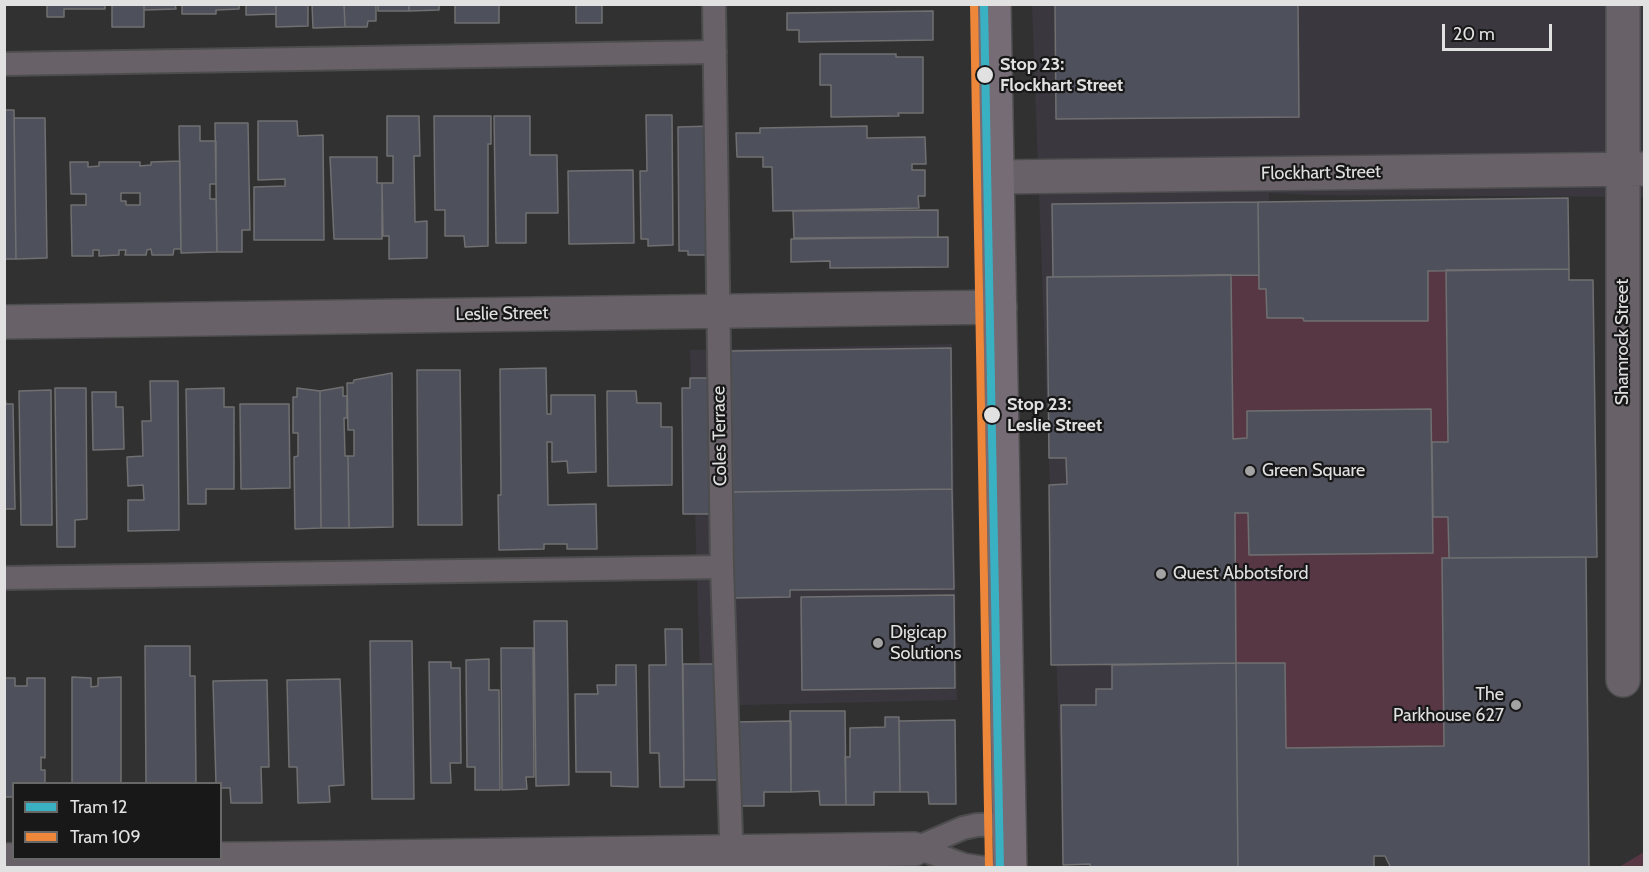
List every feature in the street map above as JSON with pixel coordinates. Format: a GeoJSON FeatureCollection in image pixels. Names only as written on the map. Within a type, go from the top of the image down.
{"type":"FeatureCollection","features":[{"type":"Feature","properties":{"kind":"main road"},"geometry":{"type":"LineString","coordinates":[[994,4],[1010,867]]}},
{"type":"Feature","properties":{"kind":"street","name":"Shamrock Street"},"geometry":{"type":"LineString","coordinates":[[1623,4],[1633,169],[1623,680]]}},
{"type":"Feature","properties":{"kind":"street","name":"Flockhart Street"},"geometry":{"type":"LineString","coordinates":[[998,177],[1633,169]]}},
{"type":"Feature","properties":{"kind":"street","name":"Leslie Street"},"geometry":{"type":"LineString","coordinates":[[4,322],[1000,307]]}},
{"type":"Feature","properties":{"kind":"street"},"geometry":{"type":"LineString","coordinates":[[222,859],[732,860],[914,849]]}},
{"type":"Feature","properties":{"kind":"lane","name":"Coles Terrace"},"geometry":{"type":"LineString","coordinates":[[714,4],[722,567],[732,860]]}},
{"type":"Feature","properties":{"kind":"lane"},"geometry":{"type":"LineString","coordinates":[[4,64],[715,52]]}},
{"type":"Feature","properties":{"kind":"lane"},"geometry":{"type":"LineString","coordinates":[[4,578],[722,567]]}},
{"type":"Feature","properties":{"kind":"lane"},"geometry":{"type":"LineString","coordinates":[[914,849],[963,828],[1009,824]]}},
{"type":"Feature","properties":{"kind":"lane"},"geometry":{"type":"LineString","coordinates":[[914,849],[964,865],[984,867]]}},
{"type":"Feature","properties":{"kind":"shaded area"},"geometry":{"type":"Polygon","coordinates":[[[1032,5],[1644,5],[1644,197],[1269,193],[1267,867],[1064,867],[1032,5]]]}},
{"type":"Feature","properties":{"kind":"shaded area"},"geometry":{"type":"Polygon","coordinates":[[[1446,270],[1448,442],[1432,442],[1431,409],[1233,439],[1231,275],[1259,275],[1266,289],[1267,318],[1303,318],[1304,321],[1428,321],[1428,271],[1446,270]]]}},
{"type":"Feature","properties":{"kind":"shaded area"},"geometry":{"type":"Polygon","coordinates":[[[952,344],[957,700],[701,706],[690,350],[952,344]]]}},
{"type":"Feature","properties":{"kind":"shaded area"},"geometry":{"type":"Polygon","coordinates":[[[1235,513],[1248,513],[1433,553],[1433,517],[1448,517],[1449,558],[1442,559],[1444,746],[1286,748],[1285,663],[1236,663],[1235,513]]]}},
{"type":"Feature","properties":{"kind":"shaded area"},"geometry":{"type":"Polygon","coordinates":[[[1644,852],[1644,867],[1619,867],[1644,852]]]}},
{"type":"Feature","properties":{"kind":"building"},"geometry":{"type":"Polygon","coordinates":[[[47,4],[105,4],[105,9],[64,9],[64,17],[47,17],[47,4]]]}},
{"type":"Feature","properties":{"kind":"building"},"geometry":{"type":"Polygon","coordinates":[[[112,4],[144,4],[144,27],[112,27],[112,4]]]}},
{"type":"Feature","properties":{"kind":"building"},"geometry":{"type":"Polygon","coordinates":[[[144,4],[175,4],[176,9],[144,10],[144,4]]]}},
{"type":"Feature","properties":{"kind":"building"},"geometry":{"type":"Polygon","coordinates":[[[182,4],[239,4],[239,9],[216,10],[216,14],[182,14],[182,4]]]}},
{"type":"Feature","properties":{"kind":"building"},"geometry":{"type":"Polygon","coordinates":[[[246,4],[276,4],[276,14],[246,15],[246,4]]]}},
{"type":"Feature","properties":{"kind":"building"},"geometry":{"type":"Polygon","coordinates":[[[276,4],[308,4],[308,26],[276,27],[276,4]]]}},
{"type":"Feature","properties":{"kind":"building"},"geometry":{"type":"Polygon","coordinates":[[[312,4],[344,4],[345,27],[313,28],[312,4]]]}},
{"type":"Feature","properties":{"kind":"building"},"geometry":{"type":"Polygon","coordinates":[[[344,4],[376,4],[376,21],[368,21],[367,27],[345,27],[344,4]]]}},
{"type":"Feature","properties":{"kind":"building"},"geometry":{"type":"Polygon","coordinates":[[[378,4],[409,4],[409,11],[378,11],[378,4]]]}},
{"type":"Feature","properties":{"kind":"building"},"geometry":{"type":"Polygon","coordinates":[[[409,4],[439,4],[439,10],[409,11],[409,4]]]}},
{"type":"Feature","properties":{"kind":"building"},"geometry":{"type":"Polygon","coordinates":[[[455,4],[499,4],[499,23],[455,23],[455,4]]]}},
{"type":"Feature","properties":{"kind":"building"},"geometry":{"type":"Polygon","coordinates":[[[576,4],[602,4],[602,23],[576,23],[576,4]]]}},
{"type":"Feature","properties":{"kind":"building"},"geometry":{"type":"Polygon","coordinates":[[[1055,4],[1298,4],[1299,117],[1056,119],[1055,4]]]}},
{"type":"Feature","properties":{"kind":"building"},"geometry":{"type":"Polygon","coordinates":[[[933,11],[933,40],[799,42],[799,30],[787,30],[787,13],[933,11]]]}},
{"type":"Feature","properties":{"kind":"building"},"geometry":{"type":"Polygon","coordinates":[[[820,54],[896,54],[896,57],[923,57],[923,113],[898,113],[899,116],[831,117],[831,85],[820,85],[820,54]]]}},
{"type":"Feature","properties":{"kind":"building"},"geometry":{"type":"Polygon","coordinates":[[[4,110],[14,110],[16,259],[4,259],[4,110]]]}},
{"type":"Feature","properties":{"kind":"building"},"geometry":{"type":"Polygon","coordinates":[[[646,115],[672,115],[673,245],[648,246],[648,239],[641,239],[640,171],[647,171],[646,115]]]}},
{"type":"Feature","properties":{"kind":"building"},"geometry":{"type":"Polygon","coordinates":[[[387,116],[419,116],[420,156],[414,156],[415,222],[427,221],[427,258],[389,259],[389,236],[383,236],[382,183],[393,183],[393,156],[387,156],[387,116]]]}},
{"type":"Feature","properties":{"kind":"building"},"geometry":{"type":"Polygon","coordinates":[[[434,116],[491,116],[491,144],[488,144],[488,246],[465,247],[464,236],[445,236],[445,210],[435,210],[434,116]]]}},
{"type":"Feature","properties":{"kind":"building"},"geometry":{"type":"Polygon","coordinates":[[[494,116],[530,116],[530,155],[557,155],[558,213],[526,213],[526,243],[496,243],[494,116]]]}},
{"type":"Feature","properties":{"kind":"building"},"geometry":{"type":"Polygon","coordinates":[[[14,118],[45,118],[47,258],[16,259],[14,118]]]}},
{"type":"Feature","properties":{"kind":"building"},"geometry":{"type":"Polygon","coordinates":[[[258,121],[297,121],[298,136],[323,135],[324,240],[254,240],[254,187],[285,186],[285,179],[258,180],[258,121]]]}},
{"type":"Feature","properties":{"kind":"building"},"geometry":{"type":"Polygon","coordinates":[[[215,123],[248,123],[250,230],[242,230],[242,252],[217,252],[215,123]]]}},
{"type":"Feature","properties":{"kind":"building"},"geometry":{"type":"Polygon","coordinates":[[[179,126],[200,126],[200,141],[216,141],[216,184],[210,184],[210,199],[216,199],[217,252],[181,253],[179,126]]]}},
{"type":"Feature","properties":{"kind":"building"},"geometry":{"type":"Polygon","coordinates":[[[713,126],[715,255],[688,255],[688,251],[679,251],[678,127],[713,126]]]}},
{"type":"Feature","properties":{"kind":"building"},"geometry":{"type":"Polygon","coordinates":[[[867,126],[867,138],[925,137],[926,164],[912,164],[912,170],[925,170],[925,196],[918,196],[919,208],[773,211],[772,167],[763,167],[763,157],[737,157],[736,133],[760,133],[760,128],[867,126]]]}},
{"type":"Feature","properties":{"kind":"building"},"geometry":{"type":"Polygon","coordinates":[[[330,157],[377,157],[377,183],[382,183],[382,239],[334,239],[330,157]]]}},
{"type":"Feature","properties":{"kind":"building"},"geometry":{"type":"Polygon","coordinates":[[[180,161],[181,249],[174,249],[173,255],[152,255],[151,249],[147,250],[146,255],[125,255],[126,250],[119,250],[119,255],[99,256],[99,250],[93,250],[93,256],[72,256],[71,205],[86,205],[86,194],[71,194],[70,162],[88,162],[88,167],[99,166],[99,162],[140,162],[140,166],[151,165],[151,162],[180,161]],[[121,193],[121,201],[126,201],[126,205],[140,205],[140,193],[121,193]]]}},
{"type":"Feature","properties":{"kind":"building"},"geometry":{"type":"Polygon","coordinates":[[[633,170],[634,243],[569,244],[568,171],[633,170]]]}},
{"type":"Feature","properties":{"kind":"building"},"geometry":{"type":"Polygon","coordinates":[[[1568,198],[1569,269],[1428,271],[1428,321],[1304,321],[1303,318],[1267,318],[1266,289],[1259,289],[1258,202],[1568,198]]]}},
{"type":"Feature","properties":{"kind":"building"},"geometry":{"type":"Polygon","coordinates":[[[1258,202],[1259,275],[1053,277],[1052,204],[1258,202]]]}},
{"type":"Feature","properties":{"kind":"building"},"geometry":{"type":"Polygon","coordinates":[[[938,210],[938,237],[794,238],[793,211],[938,210]]]}},
{"type":"Feature","properties":{"kind":"building"},"geometry":{"type":"Polygon","coordinates":[[[948,237],[948,267],[830,268],[830,261],[791,262],[791,239],[948,237]]]}},
{"type":"Feature","properties":{"kind":"building"},"geometry":{"type":"Polygon","coordinates":[[[1569,269],[1569,280],[1593,280],[1597,557],[1449,558],[1448,517],[1433,517],[1432,442],[1448,442],[1446,270],[1569,269]]]}},
{"type":"Feature","properties":{"kind":"building","name":"Green Square"},"geometry":{"type":"Polygon","coordinates":[[[1231,275],[1233,439],[1247,438],[1247,411],[1431,409],[1433,553],[1249,555],[1248,513],[1235,513],[1236,663],[1051,665],[1049,485],[1067,484],[1066,458],[1049,458],[1047,277],[1231,275]]]}},
{"type":"Feature","properties":{"kind":"building"},"geometry":{"type":"Polygon","coordinates":[[[951,348],[952,489],[733,492],[731,351],[951,348]]]}},
{"type":"Feature","properties":{"kind":"building"},"geometry":{"type":"Polygon","coordinates":[[[546,368],[547,414],[551,414],[551,395],[595,395],[596,472],[568,473],[567,461],[552,462],[552,442],[547,442],[548,505],[596,504],[597,549],[567,549],[567,544],[544,544],[544,549],[499,550],[500,369],[546,368]]]}},
{"type":"Feature","properties":{"kind":"building"},"geometry":{"type":"Polygon","coordinates":[[[417,370],[460,370],[462,525],[418,525],[417,370]]]}},
{"type":"Feature","properties":{"kind":"building"},"geometry":{"type":"Polygon","coordinates":[[[392,373],[393,527],[349,528],[348,456],[354,456],[354,430],[348,430],[347,383],[392,373]]]}},
{"type":"Feature","properties":{"kind":"building"},"geometry":{"type":"Polygon","coordinates":[[[690,378],[717,378],[718,514],[683,514],[682,388],[690,388],[690,378]]]}},
{"type":"Feature","properties":{"kind":"building"},"geometry":{"type":"Polygon","coordinates":[[[150,381],[178,381],[179,530],[128,531],[128,500],[144,500],[143,485],[128,486],[127,457],[143,456],[142,421],[151,421],[150,381]]]}},
{"type":"Feature","properties":{"kind":"building"},"geometry":{"type":"Polygon","coordinates":[[[343,387],[343,396],[347,396],[347,418],[344,418],[345,456],[348,456],[349,528],[321,528],[320,391],[343,387]]]}},
{"type":"Feature","properties":{"kind":"building"},"geometry":{"type":"Polygon","coordinates":[[[55,388],[86,388],[87,519],[75,520],[75,547],[57,547],[55,388]]]}},
{"type":"Feature","properties":{"kind":"building"},"geometry":{"type":"Polygon","coordinates":[[[224,388],[224,407],[234,407],[234,489],[206,489],[206,504],[188,504],[186,389],[224,388]]]}},
{"type":"Feature","properties":{"kind":"building"},"geometry":{"type":"Polygon","coordinates":[[[297,388],[320,391],[321,528],[295,529],[294,457],[298,456],[298,433],[293,433],[293,397],[297,397],[297,388]]]}},
{"type":"Feature","properties":{"kind":"building"},"geometry":{"type":"Polygon","coordinates":[[[4,390],[6,404],[13,404],[15,509],[4,509],[4,390]]]}},
{"type":"Feature","properties":{"kind":"building"},"geometry":{"type":"Polygon","coordinates":[[[51,390],[52,525],[21,525],[19,391],[51,390]]]}},
{"type":"Feature","properties":{"kind":"building"},"geometry":{"type":"Polygon","coordinates":[[[607,391],[636,391],[637,403],[661,403],[661,427],[672,427],[672,485],[608,486],[607,391]]]}},
{"type":"Feature","properties":{"kind":"building"},"geometry":{"type":"Polygon","coordinates":[[[92,392],[116,392],[116,407],[123,407],[124,449],[93,450],[92,392]]]}},
{"type":"Feature","properties":{"kind":"building"},"geometry":{"type":"Polygon","coordinates":[[[240,404],[289,404],[290,488],[241,489],[240,404]]]}},
{"type":"Feature","properties":{"kind":"building"},"geometry":{"type":"Polygon","coordinates":[[[952,489],[954,589],[790,590],[790,597],[734,598],[733,492],[952,489]]]}},
{"type":"Feature","properties":{"kind":"building","name":"The Parkhouse 627"},"geometry":{"type":"Polygon","coordinates":[[[1586,557],[1589,868],[1391,868],[1385,856],[1374,856],[1374,868],[1238,868],[1236,663],[1285,663],[1286,748],[1444,746],[1442,558],[1586,557]]]}},
{"type":"Feature","properties":{"kind":"building","name":"Digicap Solutions"},"geometry":{"type":"Polygon","coordinates":[[[954,595],[955,688],[802,690],[801,597],[954,595]]]}},
{"type":"Feature","properties":{"kind":"building"},"geometry":{"type":"Polygon","coordinates":[[[534,621],[567,621],[569,785],[536,786],[534,621]]]}},
{"type":"Feature","properties":{"kind":"building"},"geometry":{"type":"Polygon","coordinates":[[[665,629],[682,629],[684,787],[660,787],[659,753],[650,753],[649,665],[666,665],[665,629]]]}},
{"type":"Feature","properties":{"kind":"building"},"geometry":{"type":"Polygon","coordinates":[[[370,641],[412,641],[414,799],[372,799],[370,641]]]}},
{"type":"Feature","properties":{"kind":"building"},"geometry":{"type":"Polygon","coordinates":[[[145,646],[190,646],[190,676],[195,676],[196,782],[146,782],[145,646]]]}},
{"type":"Feature","properties":{"kind":"building"},"geometry":{"type":"Polygon","coordinates":[[[501,648],[533,648],[534,777],[526,777],[527,789],[502,790],[501,648]]]}},
{"type":"Feature","properties":{"kind":"building"},"geometry":{"type":"Polygon","coordinates":[[[489,659],[489,690],[499,690],[500,790],[475,790],[475,767],[467,767],[466,660],[489,659]]]}},
{"type":"Feature","properties":{"kind":"building"},"geometry":{"type":"Polygon","coordinates":[[[429,662],[451,662],[451,668],[460,668],[461,763],[450,763],[451,783],[431,783],[429,662]]]}},
{"type":"Feature","properties":{"kind":"building"},"geometry":{"type":"Polygon","coordinates":[[[1236,663],[1238,868],[1090,868],[1090,864],[1063,865],[1061,705],[1096,705],[1096,689],[1112,689],[1112,665],[1236,663]]]}},
{"type":"Feature","properties":{"kind":"building"},"geometry":{"type":"Polygon","coordinates":[[[683,664],[720,664],[721,780],[684,780],[683,664]]]}},
{"type":"Feature","properties":{"kind":"building"},"geometry":{"type":"Polygon","coordinates":[[[616,665],[636,665],[638,787],[611,786],[611,772],[576,772],[575,694],[598,694],[597,685],[616,685],[616,665]]]}},
{"type":"Feature","properties":{"kind":"building"},"geometry":{"type":"Polygon","coordinates":[[[72,677],[91,678],[91,687],[98,686],[98,678],[121,677],[121,782],[72,782],[72,677]]]}},
{"type":"Feature","properties":{"kind":"building"},"geometry":{"type":"Polygon","coordinates":[[[4,678],[15,678],[15,686],[27,686],[27,678],[45,678],[45,758],[41,757],[41,770],[45,770],[45,782],[12,782],[12,797],[4,797],[4,678]]]}},
{"type":"Feature","properties":{"kind":"building"},"geometry":{"type":"Polygon","coordinates":[[[340,679],[344,785],[329,786],[330,802],[298,803],[297,767],[289,767],[287,680],[340,679]]]}},
{"type":"Feature","properties":{"kind":"building"},"geometry":{"type":"Polygon","coordinates":[[[267,680],[269,767],[261,767],[262,803],[231,803],[230,788],[222,788],[222,782],[216,782],[213,681],[267,680]]]}},
{"type":"Feature","properties":{"kind":"building"},"geometry":{"type":"Polygon","coordinates":[[[790,711],[845,711],[846,805],[820,805],[819,791],[791,792],[790,711]]]}},
{"type":"Feature","properties":{"kind":"building"},"geometry":{"type":"Polygon","coordinates":[[[885,717],[899,717],[900,792],[874,792],[874,805],[846,805],[845,757],[850,757],[850,728],[885,727],[885,717]]]}},
{"type":"Feature","properties":{"kind":"building"},"geometry":{"type":"Polygon","coordinates":[[[955,720],[956,804],[929,804],[928,792],[900,792],[899,721],[955,720]]]}},
{"type":"Feature","properties":{"kind":"building"},"geometry":{"type":"Polygon","coordinates":[[[791,721],[791,792],[764,792],[764,806],[737,806],[735,722],[791,721]]]}},
{"type":"Feature","properties":{"kind":"tram line","name":"109"},"geometry":{"type":"LineString","coordinates":[[974,4],[989,868]]}},
{"type":"Feature","properties":{"kind":"tram line","name":"12"},"geometry":{"type":"LineString","coordinates":[[984,4],[1000,868]]}},
{"type":"Feature","properties":{"kind":"place","name":"Stop 23: Flockhart Street"},"geometry":{"type":"Point","coordinates":[985,75]}},
{"type":"Feature","properties":{"kind":"place","name":"Stop 23: Leslie Street"},"geometry":{"type":"Point","coordinates":[992,415]}},
{"type":"Feature","properties":{"kind":"place","name":"Green Square"},"geometry":{"type":"Point","coordinates":[1250,471]}},
{"type":"Feature","properties":{"kind":"place","name":"Quest Abbotsford"},"geometry":{"type":"Point","coordinates":[1161,574]}},
{"type":"Feature","properties":{"kind":"place","name":"Digicap Solutions"},"geometry":{"type":"Point","coordinates":[878,643]}},
{"type":"Feature","properties":{"kind":"place","name":"The Parkhouse 627"},"geometry":{"type":"Point","coordinates":[1516,705]}}]}
